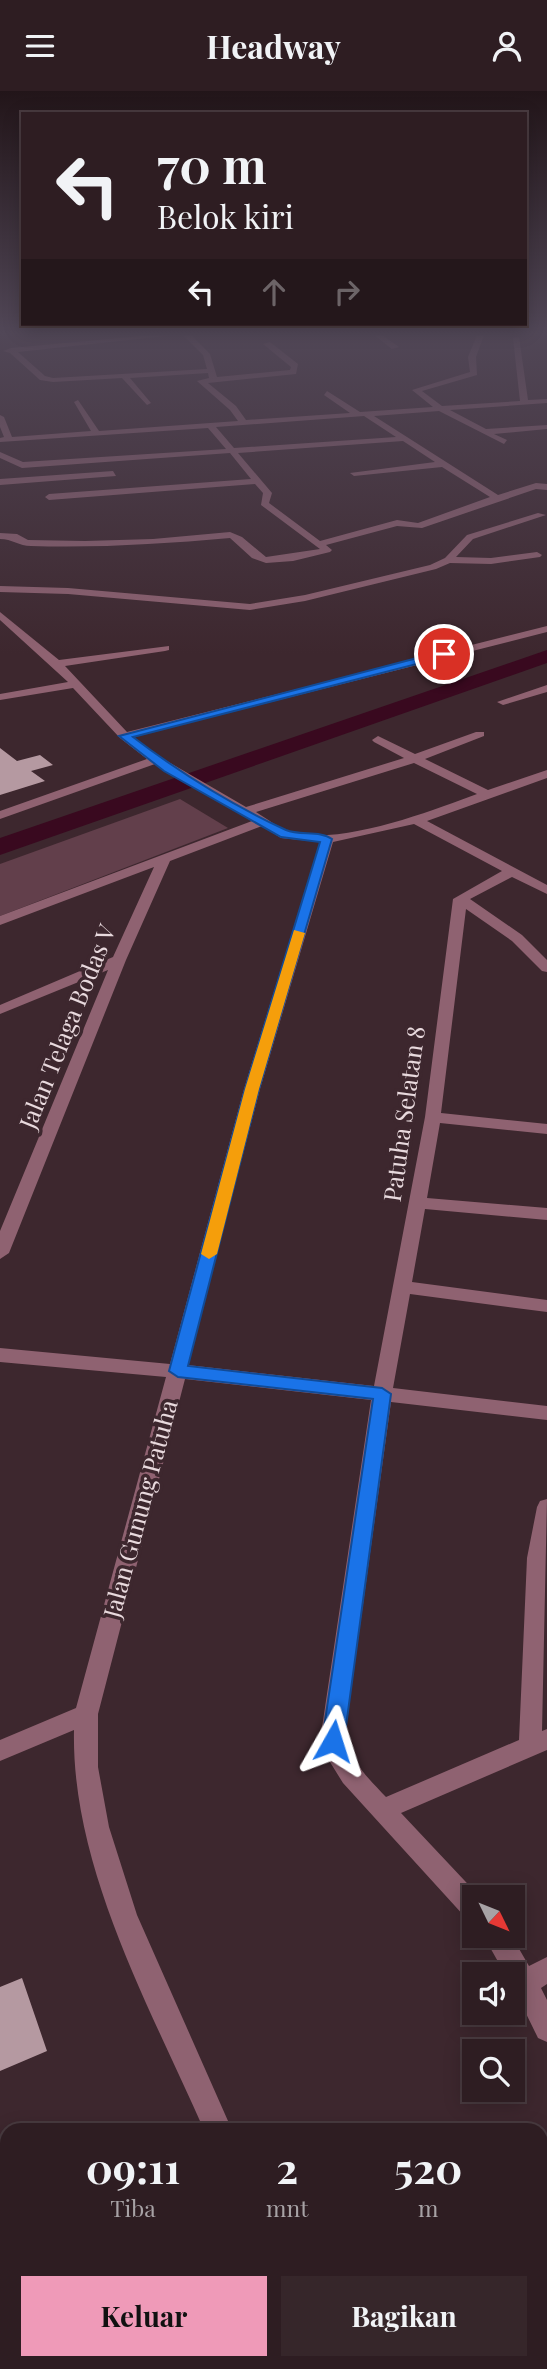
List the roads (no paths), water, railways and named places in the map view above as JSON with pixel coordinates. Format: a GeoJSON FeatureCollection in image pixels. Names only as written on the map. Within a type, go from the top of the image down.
{"type":"FeatureCollection","features":[{"type":"Feature","properties":{"kind":"street"},"geometry":{"type":"LineString","coordinates":[[0,536],[14,536],[26,543],[85,544],[153,542],[230,535],[237,537],[259,559],[302,556],[327,550],[267,506],[265,501],[268,493],[224,441]]}},
{"type":"Feature","properties":{"kind":"street"},"geometry":{"type":"LineString","coordinates":[[0,455],[22,465],[369,441]]}},
{"type":"Feature","properties":{"kind":"street"},"geometry":{"type":"LineString","coordinates":[[406,441],[497,498]]}},
{"type":"Feature","properties":{"kind":"street"},"geometry":{"type":"LineString","coordinates":[[354,473],[444,464]]}},
{"type":"Feature","properties":{"kind":"street"},"geometry":{"type":"LineString","coordinates":[[536,486],[547,473]]}},
{"type":"Feature","properties":{"kind":"street"},"geometry":{"type":"LineString","coordinates":[[0,482],[113,474]]}},
{"type":"Feature","properties":{"kind":"street"},"geometry":{"type":"LineString","coordinates":[[49,497],[257,481]]}},
{"type":"Feature","properties":{"kind":"street"},"geometry":{"type":"LineString","coordinates":[[319,544],[401,523],[416,526],[427,524],[497,498],[536,486],[547,487]]}},
{"type":"Feature","properties":{"kind":"street"},"geometry":{"type":"LineString","coordinates":[[448,560],[470,537],[541,515]]}},
{"type":"Feature","properties":{"kind":"street"},"geometry":{"type":"LineString","coordinates":[[0,589],[68,591],[250,607],[305,598],[448,560],[491,561],[537,555]]}},
{"type":"Feature","properties":{"kind":"street"},"geometry":{"type":"LineString","coordinates":[[0,615],[5,627],[57,664],[124,736],[162,764],[286,835],[327,839],[416,820],[544,778]]}},
{"type":"Feature","properties":{"kind":"street"},"geometry":{"type":"LineString","coordinates":[[124,736],[547,629]]}},
{"type":"Feature","properties":{"kind":"street"},"geometry":{"type":"LineString","coordinates":[[57,664],[165,648]]}},
{"type":"Feature","properties":{"kind":"street"},"geometry":{"type":"LineString","coordinates":[[0,697],[76,684]]}},
{"type":"Feature","properties":{"kind":"street"},"geometry":{"type":"LineString","coordinates":[[503,702],[547,688]]}},
{"type":"Feature","properties":{"kind":"street"},"geometry":{"type":"LineString","coordinates":[[243,812],[413,759],[480,734]]}},
{"type":"Feature","properties":{"kind":"street"},"geometry":{"type":"LineString","coordinates":[[378,740],[488,795]]}},
{"type":"Feature","properties":{"kind":"street"},"geometry":{"type":"LineString","coordinates":[[0,815],[162,764]]}},
{"type":"Feature","properties":{"kind":"street"},"geometry":{"type":"LineString","coordinates":[[416,820],[547,890]]}},
{"type":"Feature","properties":{"kind":"street"},"geometry":{"type":"LineString","coordinates":[[0,921],[261,822]]}},
{"type":"Feature","properties":{"kind":"street","name":"Jalan Gunung Patuha"},"geometry":{"type":"LineString","coordinates":[[215,2123],[130,1924],[101,1847],[87,1782],[86,1714],[252,1089],[327,839]]}},
{"type":"Feature","properties":{"kind":"street","name":"Jalan Telaga Bodas V"},"geometry":{"type":"LineString","coordinates":[[0,1253],[119,960],[165,857]]}},
{"type":"Feature","properties":{"kind":"street"},"geometry":{"type":"LineString","coordinates":[[512,871],[460,899],[517,938],[547,968]]}},
{"type":"Feature","properties":{"kind":"street","name":"Patuha Selatan 8"},"geometry":{"type":"LineString","coordinates":[[460,899],[436,1075],[433,1117],[404,1287],[382,1394],[332,1734],[342,1763],[381,1810],[462,1896]]}},
{"type":"Feature","properties":{"kind":"street"},"geometry":{"type":"LineString","coordinates":[[0,1010],[119,960]]}},
{"type":"Feature","properties":{"kind":"street"},"geometry":{"type":"LineString","coordinates":[[433,1117],[547,1129]]}},
{"type":"Feature","properties":{"kind":"street"},"geometry":{"type":"LineString","coordinates":[[417,1203],[547,1214]]}},
{"type":"Feature","properties":{"kind":"street"},"geometry":{"type":"LineString","coordinates":[[404,1287],[547,1306]]}},
{"type":"Feature","properties":{"kind":"street"},"geometry":{"type":"LineString","coordinates":[[0,1355],[178,1371],[547,1413]]}},
{"type":"Feature","properties":{"kind":"street"},"geometry":{"type":"LineString","coordinates":[[381,1810],[539,1743],[543,1556],[547,1507]]}},
{"type":"Feature","properties":{"kind":"street"},"geometry":{"type":"LineString","coordinates":[[0,1751],[86,1714]]}},
{"type":"Feature","properties":{"kind":"street"},"geometry":{"type":"LineString","coordinates":[[509,1948],[536,1976],[547,2029]]}},
{"type":"Feature","properties":{"kind":"waterway"},"geometry":{"type":"LineString","coordinates":[[0,847],[547,656]]}}]}
